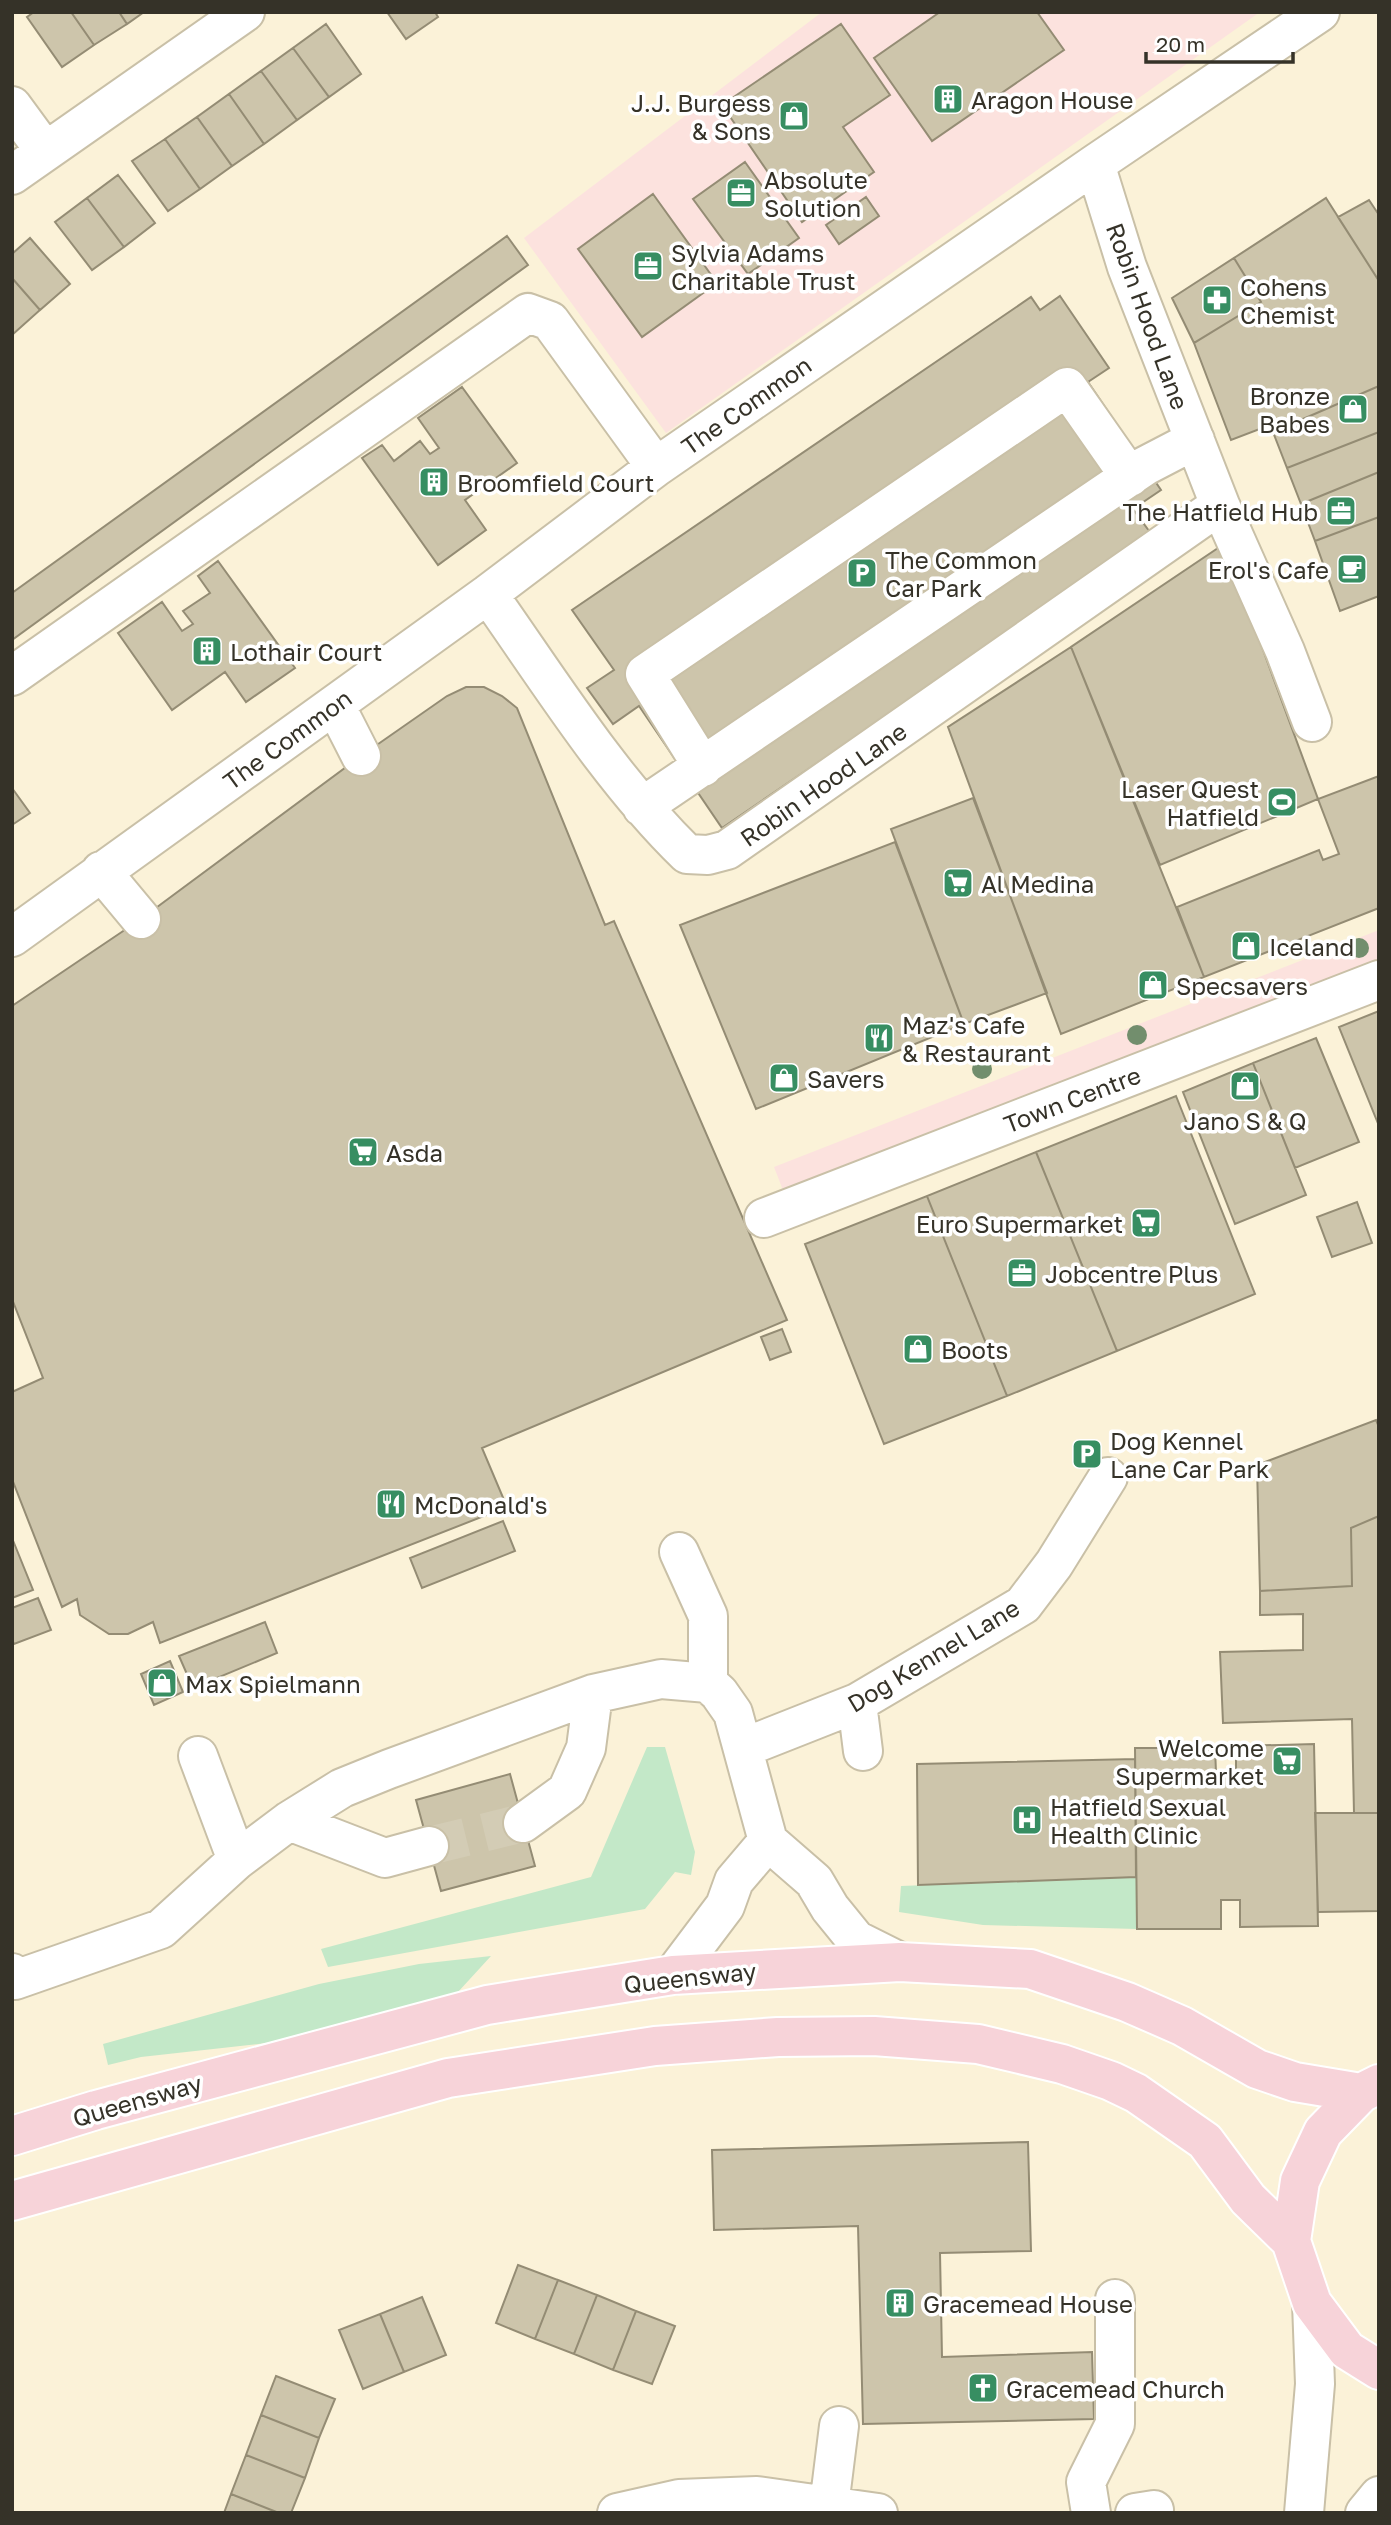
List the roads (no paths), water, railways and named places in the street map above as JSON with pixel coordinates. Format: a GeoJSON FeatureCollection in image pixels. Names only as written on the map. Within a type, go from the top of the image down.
{"type":"FeatureCollection","features":[{"type":"Feature","properties":{"kind":"main road","name":"Queensway"},"geometry":{"type":"LineString","coordinates":[[12,2136],[96,2110],[487,2005],[673,1975],[901,1962],[1030,1969],[1127,2002],[1182,2026],[1257,2069],[1295,2082],[1370,2089]]}},
{"type":"Feature","properties":{"kind":"main road"},"geometry":{"type":"LineString","coordinates":[[12,2201],[448,2078],[655,2046],[778,2037],[874,2036],[978,2044],[1062,2064],[1136,2093],[1205,2141],[1248,2199],[1291,2241]]}},
{"type":"Feature","properties":{"kind":"main road"},"geometry":{"type":"LineString","coordinates":[[1370,2089],[1323,2132],[1300,2181],[1291,2241],[1311,2303],[1346,2350],[1379,2370]]}},
{"type":"Feature","properties":{"kind":"street"},"geometry":{"type":"LineString","coordinates":[[12,175],[245,12]]}},
{"type":"Feature","properties":{"kind":"street","name":"The Common"},"geometry":{"type":"LineString","coordinates":[[12,937],[488,594],[656,467],[1307,16]]}},
{"type":"Feature","properties":{"kind":"street"},"geometry":{"type":"LineString","coordinates":[[12,106],[46,151]]}},
{"type":"Feature","properties":{"kind":"street","name":"Robin Hood Lane"},"geometry":{"type":"LineString","coordinates":[[1095,164],[1127,267],[1220,505],[1285,651],[1312,722]]}},
{"type":"Feature","properties":{"kind":"street"},"geometry":{"type":"LineString","coordinates":[[12,676],[528,313],[550,321],[656,467]]}},
{"type":"Feature","properties":{"kind":"street"},"geometry":{"type":"LineString","coordinates":[[703,767],[645,674],[1067,387],[1130,477]]}},
{"type":"Feature","properties":{"kind":"street"},"geometry":{"type":"LineString","coordinates":[[642,807],[1145,466],[1195,440]]}},
{"type":"Feature","properties":{"kind":"street","name":"Robin Hood Lane"},"geometry":{"type":"LineString","coordinates":[[488,594],[564,703],[642,807],[687,854],[708,855],[727,850],[1220,505]]}},
{"type":"Feature","properties":{"kind":"street"},"geometry":{"type":"LineString","coordinates":[[335,705],[361,756]]}},
{"type":"Feature","properties":{"kind":"street"},"geometry":{"type":"LineString","coordinates":[[101,872],[141,919]]}},
{"type":"Feature","properties":{"kind":"street","name":"Town Centre"},"geometry":{"type":"LineString","coordinates":[[765,1218],[1379,980]]}},
{"type":"Feature","properties":{"kind":"street","name":"Dog Kennel Lane"},"geometry":{"type":"LineString","coordinates":[[743,1748],[857,1703],[1023,1605],[1054,1564],[1108,1477]]}},
{"type":"Feature","properties":{"kind":"street"},"geometry":{"type":"LineString","coordinates":[[679,1552],[708,1616],[708,1683]]}},
{"type":"Feature","properties":{"kind":"street"},"geometry":{"type":"LineString","coordinates":[[12,1973],[15,1980],[161,1929],[237,1860],[289,1821],[342,1788],[593,1694],[661,1679],[708,1683],[719,1693],[733,1713],[768,1841],[814,1881],[830,1908],[856,1940],[901,1962]]}},
{"type":"Feature","properties":{"kind":"street"},"geometry":{"type":"LineString","coordinates":[[523,1823],[567,1791],[586,1748],[593,1694]]}},
{"type":"Feature","properties":{"kind":"street"},"geometry":{"type":"LineString","coordinates":[[857,1703],[863,1751]]}},
{"type":"Feature","properties":{"kind":"street"},"geometry":{"type":"LineString","coordinates":[[198,1756],[237,1860]]}},
{"type":"Feature","properties":{"kind":"street"},"geometry":{"type":"LineString","coordinates":[[289,1821],[385,1858],[429,1846]]}},
{"type":"Feature","properties":{"kind":"street"},"geometry":{"type":"LineString","coordinates":[[673,1975],[725,1906],[734,1881],[768,1841]]}},
{"type":"Feature","properties":{"kind":"street"},"geometry":{"type":"LineString","coordinates":[[1091,2513],[1086,2482],[1115,2424],[1115,2299]]}},
{"type":"Feature","properties":{"kind":"street"},"geometry":{"type":"LineString","coordinates":[[1304,2513],[1315,2384],[1311,2303]]}},
{"type":"Feature","properties":{"kind":"street"},"geometry":{"type":"LineString","coordinates":[[829,2506],[839,2426]]}},
{"type":"Feature","properties":{"kind":"street"},"geometry":{"type":"LineString","coordinates":[[617,2513],[679,2499],[757,2496],[878,2513]]}},
{"type":"Feature","properties":{"kind":"street"},"geometry":{"type":"LineString","coordinates":[[1364,2513],[1379,2496]]}},
{"type":"Feature","properties":{"kind":"tunnel"},"geometry":{"type":"LineString","coordinates":[[429,1846],[523,1823]]}},
{"type":"Feature","properties":{"kind":"place","name":"Aragon House"},"geometry":{"type":"Point","coordinates":[948,99]}},
{"type":"Feature","properties":{"kind":"place","name":"J.J. Burgess & Sons"},"geometry":{"type":"Point","coordinates":[794,116]}},
{"type":"Feature","properties":{"kind":"place","name":"Absolute Solution"},"geometry":{"type":"Point","coordinates":[741,193]}},
{"type":"Feature","properties":{"kind":"place","name":"Sylvia Adams Charitable Trust"},"geometry":{"type":"Point","coordinates":[648,266]}},
{"type":"Feature","properties":{"kind":"place","name":"Cohens Chemist"},"geometry":{"type":"Point","coordinates":[1217,300]}},
{"type":"Feature","properties":{"kind":"place","name":"Bronze Babes"},"geometry":{"type":"Point","coordinates":[1353,409]}},
{"type":"Feature","properties":{"kind":"place","name":"Broomfield Court"},"geometry":{"type":"Point","coordinates":[434,482]}},
{"type":"Feature","properties":{"kind":"place","name":"The Hatfield Hub"},"geometry":{"type":"Point","coordinates":[1341,511]}},
{"type":"Feature","properties":{"kind":"place","name":"Erol's Cafe"},"geometry":{"type":"Point","coordinates":[1352,569]}},
{"type":"Feature","properties":{"kind":"place","name":"The Common Car Park"},"geometry":{"type":"Point","coordinates":[862,573]}},
{"type":"Feature","properties":{"kind":"place","name":"Lothair Court"},"geometry":{"type":"Point","coordinates":[207,651]}},
{"type":"Feature","properties":{"kind":"place","name":"Laser Quest Hatfield"},"geometry":{"type":"Point","coordinates":[1282,802]}},
{"type":"Feature","properties":{"kind":"place","name":"Al Medina"},"geometry":{"type":"Point","coordinates":[958,883]}},
{"type":"Feature","properties":{"kind":"place","name":"Iceland"},"geometry":{"type":"Point","coordinates":[1246,946]}},
{"type":"Feature","properties":{"kind":"place","name":"Specsavers"},"geometry":{"type":"Point","coordinates":[1153,985]}},
{"type":"Feature","properties":{"kind":"place","name":"Maz's Cafe & Restaurant"},"geometry":{"type":"Point","coordinates":[879,1038]}},
{"type":"Feature","properties":{"kind":"place","name":"Savers"},"geometry":{"type":"Point","coordinates":[784,1078]}},
{"type":"Feature","properties":{"kind":"place","name":"Jano S & Q"},"geometry":{"type":"Point","coordinates":[1245,1086]}},
{"type":"Feature","properties":{"kind":"place","name":"Asda"},"geometry":{"type":"Point","coordinates":[363,1152]}},
{"type":"Feature","properties":{"kind":"place","name":"Euro Supermarket"},"geometry":{"type":"Point","coordinates":[1146,1223]}},
{"type":"Feature","properties":{"kind":"place","name":"Jobcentre Plus"},"geometry":{"type":"Point","coordinates":[1022,1273]}},
{"type":"Feature","properties":{"kind":"place","name":"Boots"},"geometry":{"type":"Point","coordinates":[918,1349]}},
{"type":"Feature","properties":{"kind":"place","name":"Dog Kennel Lane Car Park"},"geometry":{"type":"Point","coordinates":[1087,1454]}},
{"type":"Feature","properties":{"kind":"place","name":"McDonald's"},"geometry":{"type":"Point","coordinates":[391,1504]}},
{"type":"Feature","properties":{"kind":"place","name":"Max Spielmann"},"geometry":{"type":"Point","coordinates":[162,1683]}},
{"type":"Feature","properties":{"kind":"place","name":"Welcome Supermarket"},"geometry":{"type":"Point","coordinates":[1287,1761]}},
{"type":"Feature","properties":{"kind":"place","name":"Hatfield Sexual Health Clinic"},"geometry":{"type":"Point","coordinates":[1027,1820]}},
{"type":"Feature","properties":{"kind":"place","name":"Gracemead House"},"geometry":{"type":"Point","coordinates":[900,2303]}},
{"type":"Feature","properties":{"kind":"place","name":"Gracemead Church"},"geometry":{"type":"Point","coordinates":[983,2388]}}]}
